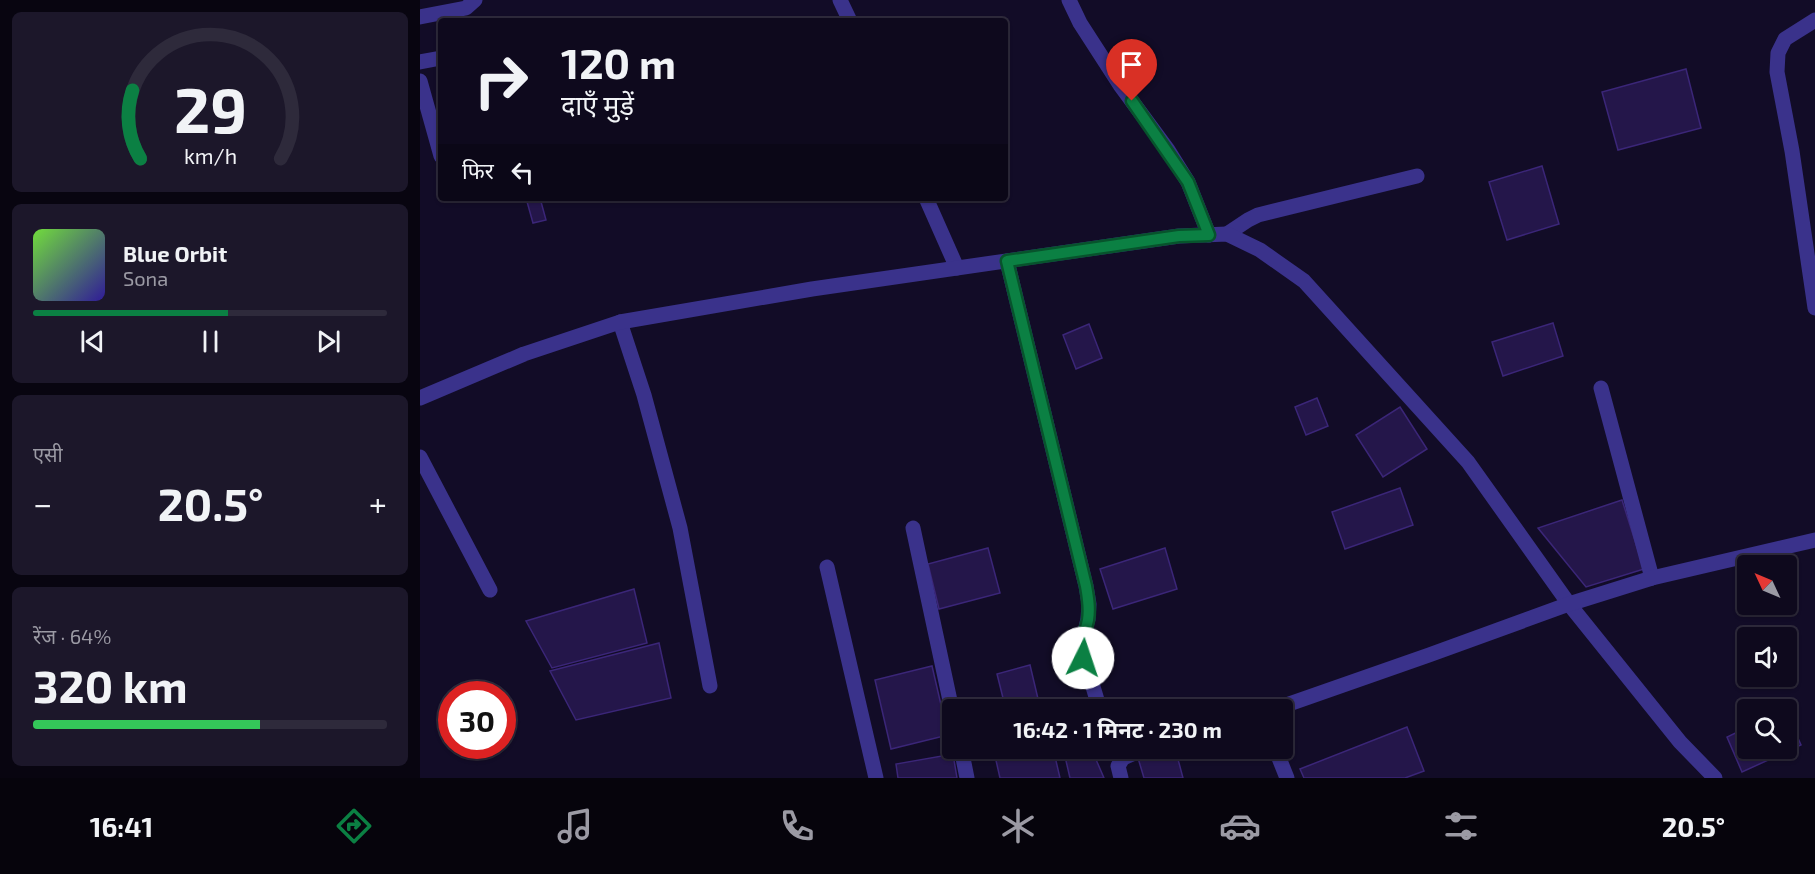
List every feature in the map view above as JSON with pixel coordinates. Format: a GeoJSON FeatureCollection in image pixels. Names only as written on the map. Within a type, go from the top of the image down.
{"type":"FeatureCollection","features":[{"type":"Feature","properties":{"kind":"street"},"geometry":{"type":"LineString","coordinates":[[420,17],[466,8],[475,0]]}},
{"type":"Feature","properties":{"kind":"street"},"geometry":{"type":"LineString","coordinates":[[840,0],[848,18]]}},
{"type":"Feature","properties":{"kind":"street"},"geometry":{"type":"LineString","coordinates":[[1069,0],[1080,23],[1120,85],[1188,182],[1209,235]]}},
{"type":"Feature","properties":{"kind":"street"},"geometry":{"type":"LineString","coordinates":[[1815,20],[1785,39],[1778,53],[1777,72],[1792,151],[1815,308]]}},
{"type":"Feature","properties":{"kind":"street"},"geometry":{"type":"LineString","coordinates":[[420,62],[438,59]]}},
{"type":"Feature","properties":{"kind":"street"},"geometry":{"type":"LineString","coordinates":[[420,81],[438,145]]}},
{"type":"Feature","properties":{"kind":"street"},"geometry":{"type":"LineString","coordinates":[[1227,234],[1258,215],[1417,176]]}},
{"type":"Feature","properties":{"kind":"street"},"geometry":{"type":"LineString","coordinates":[[927,201],[957,268]]}},
{"type":"Feature","properties":{"kind":"street"},"geometry":{"type":"LineString","coordinates":[[420,398],[524,354],[621,322],[812,289],[1179,236],[1227,234],[1260,250],[1304,281],[1468,462],[1569,604],[1680,742],[1715,778]]}},
{"type":"Feature","properties":{"kind":"street"},"geometry":{"type":"LineString","coordinates":[[1007,261],[1086,586],[1089,604],[1088,619],[1081,647],[1097,699]]}},
{"type":"Feature","properties":{"kind":"street"},"geometry":{"type":"LineString","coordinates":[[621,322],[644,395],[680,528],[710,686]]}},
{"type":"Feature","properties":{"kind":"street"},"geometry":{"type":"LineString","coordinates":[[1600,388],[1652,578]]}},
{"type":"Feature","properties":{"kind":"street"},"geometry":{"type":"LineString","coordinates":[[420,457],[490,590]]}},
{"type":"Feature","properties":{"kind":"street"},"geometry":{"type":"LineString","coordinates":[[913,528],[950,699]]}},
{"type":"Feature","properties":{"kind":"street"},"geometry":{"type":"LineString","coordinates":[[1293,703],[1569,604],[1652,578],[1815,540]]}},
{"type":"Feature","properties":{"kind":"street"},"geometry":{"type":"LineString","coordinates":[[827,567],[876,778]]}},
{"type":"Feature","properties":{"kind":"street"},"geometry":{"type":"LineString","coordinates":[[963,759],[967,778]]}},
{"type":"Feature","properties":{"kind":"street"},"geometry":{"type":"LineString","coordinates":[[1279,759],[1287,778]]}},
{"type":"Feature","properties":{"kind":"building"},"geometry":{"type":"Polygon","coordinates":[[[1686,69],[1701,128],[1618,150],[1602,92],[1686,69]]]}},
{"type":"Feature","properties":{"kind":"building"},"geometry":{"type":"Polygon","coordinates":[[[1542,166],[1559,224],[1507,240],[1489,182],[1542,166]]]}},
{"type":"Feature","properties":{"kind":"building"},"geometry":{"type":"Polygon","coordinates":[[[527,201],[541,201],[546,220],[533,223],[527,201]]]}},
{"type":"Feature","properties":{"kind":"building"},"geometry":{"type":"Polygon","coordinates":[[[1553,323],[1563,356],[1503,376],[1492,342],[1553,323]]]}},
{"type":"Feature","properties":{"kind":"building"},"geometry":{"type":"Polygon","coordinates":[[[1089,324],[1102,358],[1076,369],[1063,335],[1089,324]]]}},
{"type":"Feature","properties":{"kind":"building"},"geometry":{"type":"Polygon","coordinates":[[[1317,398],[1328,426],[1306,435],[1295,407],[1317,398]]]}},
{"type":"Feature","properties":{"kind":"building"},"geometry":{"type":"Polygon","coordinates":[[[1400,407],[1427,449],[1383,477],[1356,435],[1400,407]]]}},
{"type":"Feature","properties":{"kind":"building"},"geometry":{"type":"Polygon","coordinates":[[[1400,488],[1413,525],[1345,549],[1332,512],[1400,488]]]}},
{"type":"Feature","properties":{"kind":"building"},"geometry":{"type":"Polygon","coordinates":[[[1622,500],[1644,569],[1586,587],[1538,528],[1622,500]]]}},
{"type":"Feature","properties":{"kind":"building"},"geometry":{"type":"Polygon","coordinates":[[[988,548],[1000,593],[939,609],[928,564],[988,548]]]}},
{"type":"Feature","properties":{"kind":"building"},"geometry":{"type":"Polygon","coordinates":[[[1165,548],[1177,589],[1113,609],[1100,569],[1165,548]]]}},
{"type":"Feature","properties":{"kind":"building"},"geometry":{"type":"Polygon","coordinates":[[[634,589],[647,643],[552,668],[526,621],[634,589]]]}},
{"type":"Feature","properties":{"kind":"building"},"geometry":{"type":"Polygon","coordinates":[[[659,643],[671,698],[576,720],[550,671],[659,643]]]}},
{"type":"Feature","properties":{"kind":"building"},"geometry":{"type":"Polygon","coordinates":[[[1030,665],[1038,699],[1003,699],[997,674],[1030,665]]]}},
{"type":"Feature","properties":{"kind":"building"},"geometry":{"type":"Polygon","coordinates":[[[932,666],[942,709],[942,736],[891,749],[875,680],[932,666]]]}},
{"type":"Feature","properties":{"kind":"building"},"geometry":{"type":"Polygon","coordinates":[[[1407,727],[1424,771],[1405,778],[1304,778],[1300,769],[1407,727]]]}},
{"type":"Feature","properties":{"kind":"building"},"geometry":{"type":"Polygon","coordinates":[[[1737,732],[1737,759],[1770,759],[1742,772],[1727,737],[1737,732]]]}},
{"type":"Feature","properties":{"kind":"building"},"geometry":{"type":"Polygon","coordinates":[[[942,756],[942,759],[954,759],[957,778],[898,778],[896,764],[942,756]]]}},
{"type":"Feature","properties":{"kind":"building"},"geometry":{"type":"Polygon","coordinates":[[[996,759],[1056,759],[1060,778],[1000,778],[996,759]]]}},
{"type":"Feature","properties":{"kind":"building"},"geometry":{"type":"Polygon","coordinates":[[[1066,759],[1096,759],[1104,778],[1070,778],[1066,759]]]}},
{"type":"Feature","properties":{"kind":"building"},"geometry":{"type":"Polygon","coordinates":[[[1138,759],[1178,759],[1183,778],[1144,778],[1138,759]]]}},
{"type":"Feature","properties":{"kind":"route"},"geometry":{"type":"LineString","coordinates":[[1083,658],[1081,647],[1089,604],[1086,586],[1007,261],[1179,236],[1209,235],[1188,182],[1132,101]]}}]}
